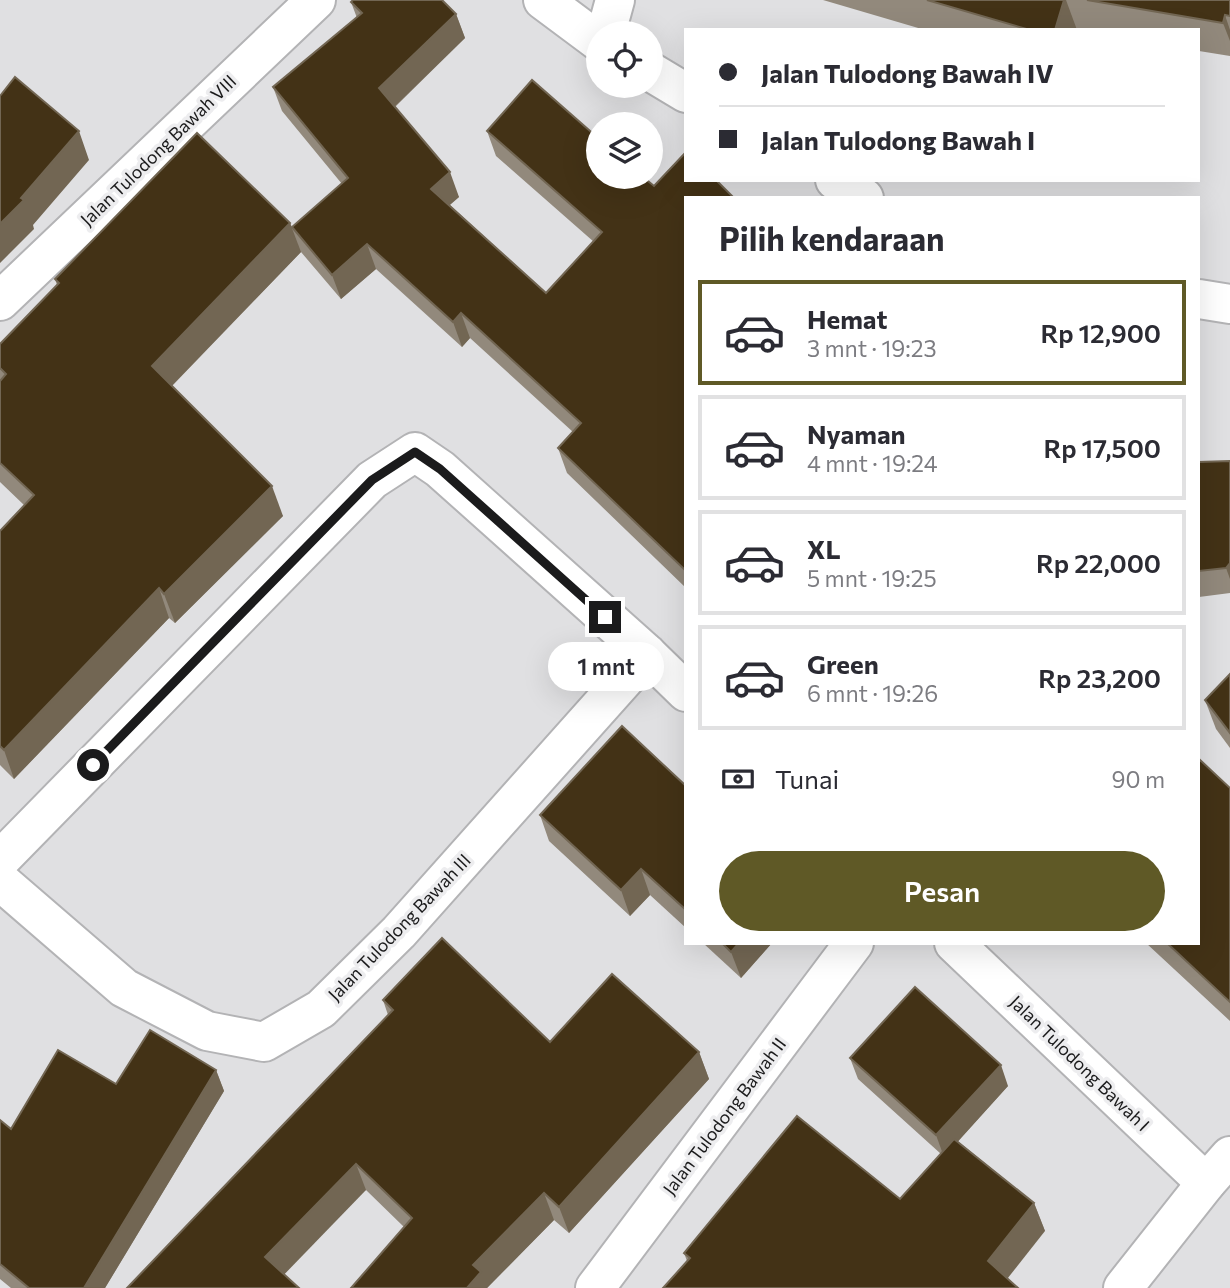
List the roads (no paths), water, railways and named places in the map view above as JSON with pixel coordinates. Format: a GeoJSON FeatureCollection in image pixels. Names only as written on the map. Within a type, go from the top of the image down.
{"type":"FeatureCollection","features":[{"type":"Feature","properties":{"kind":"street","name":"Jalan Tulodong Bawah VIII"},"geometry":{"type":"LineString","coordinates":[[0,301],[316,0]]}},
{"type":"Feature","properties":{"kind":"street"},"geometry":{"type":"LineString","coordinates":[[609,21],[615,0]]}},
{"type":"Feature","properties":{"kind":"street"},"geometry":{"type":"LineString","coordinates":[[562,5],[586,29]]}},
{"type":"Feature","properties":{"kind":"street"},"geometry":{"type":"LineString","coordinates":[[663,79],[684,92]]}},
{"type":"Feature","properties":{"kind":"street"},"geometry":{"type":"LineString","coordinates":[[838,182],[861,196]]}},
{"type":"Feature","properties":{"kind":"street"},"geometry":{"type":"LineString","coordinates":[[1200,299],[1230,304]]}},
{"type":"Feature","properties":{"kind":"street"},"geometry":{"type":"LineString","coordinates":[[0,860],[372,480],[415,452],[440,469],[684,690]]}},
{"type":"Feature","properties":{"kind":"street","name":"Jalan Tulodong Bawah III"},"geometry":{"type":"LineString","coordinates":[[0,881],[124,988],[206,1031],[264,1042],[321,1009],[399,932],[647,654]]}},
{"type":"Feature","properties":{"kind":"street","name":"Jalan Tulodong Bawah II"},"geometry":{"type":"LineString","coordinates":[[595,1288],[852,945]]}},
{"type":"Feature","properties":{"kind":"street","name":"Jalan Tulodong Bawah I"},"geometry":{"type":"LineString","coordinates":[[956,945],[1218,1170]]}},
{"type":"Feature","properties":{"kind":"street"},"geometry":{"type":"LineString","coordinates":[[1132,1284],[1218,1170]]}}]}
